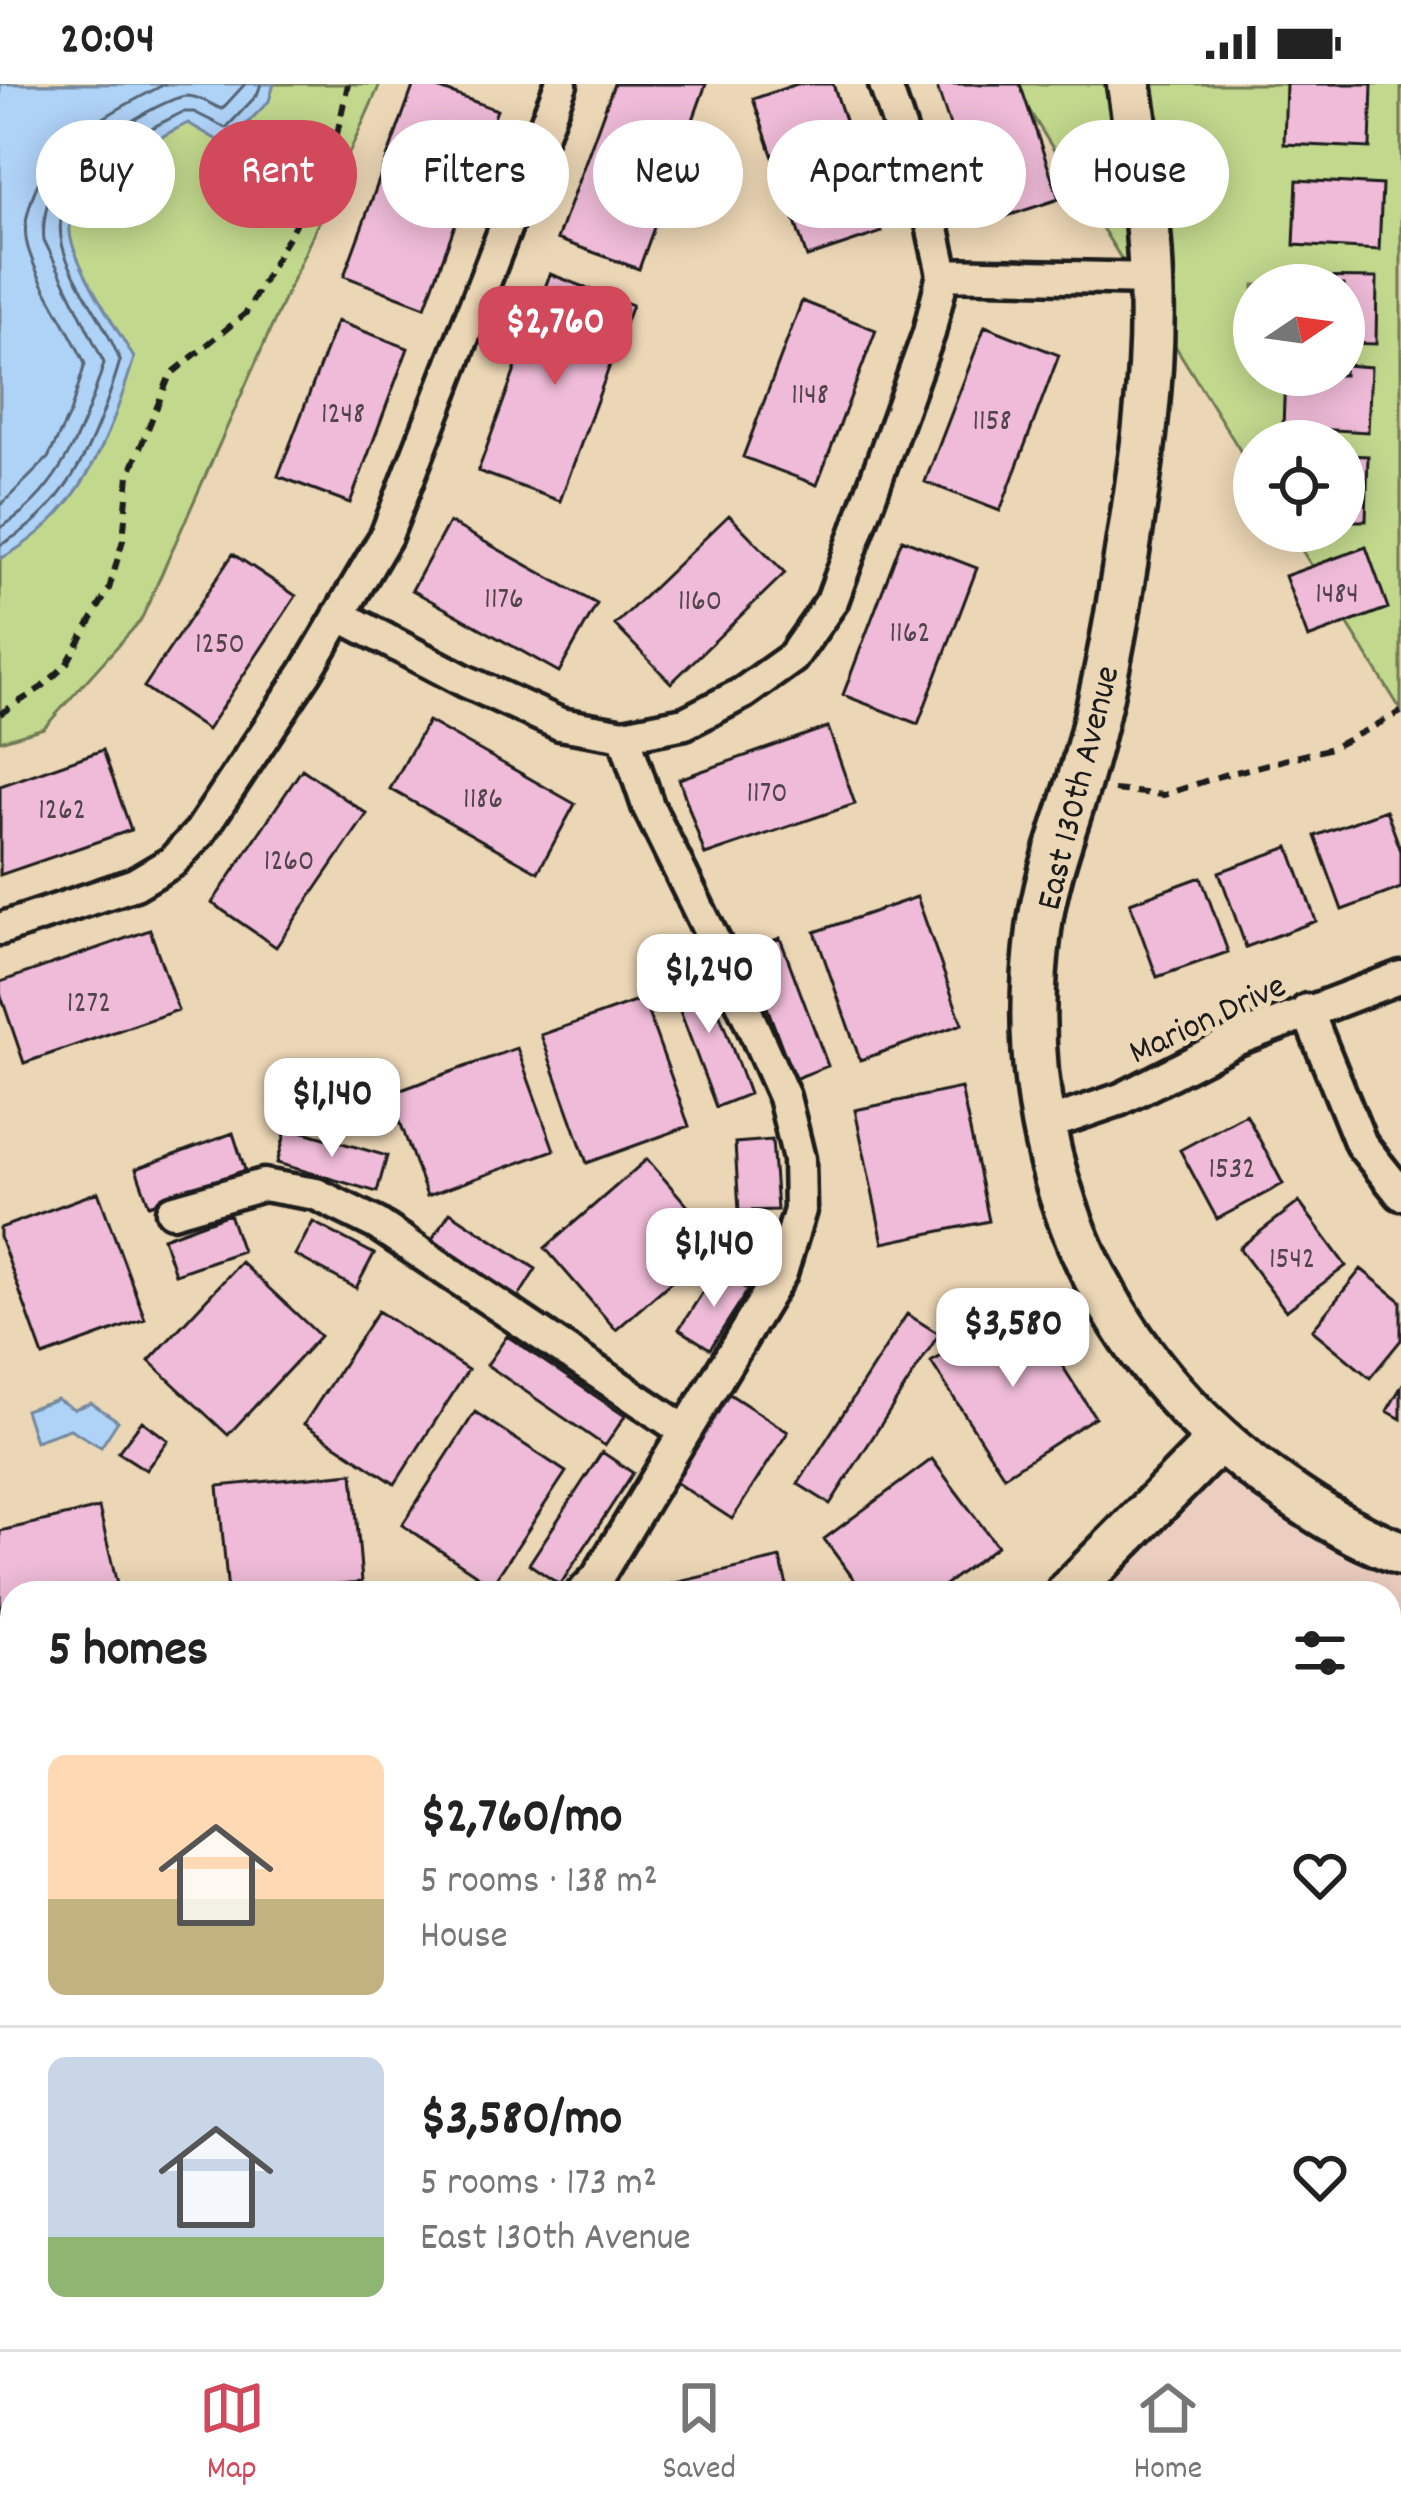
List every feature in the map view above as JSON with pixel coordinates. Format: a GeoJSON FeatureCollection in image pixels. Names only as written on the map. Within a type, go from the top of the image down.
{"type":"FeatureCollection","features":[{"type":"Feature","properties":{"kind":"street"},"geometry":{"type":"LineString","coordinates":[[0,929],[135,884],[172,862],[200,832],[386,536],[562,84]]}},
{"type":"Feature","properties":{"kind":"street"},"geometry":{"type":"LineString","coordinates":[[339,615],[560,724],[624,735],[685,723],[743,693],[792,658],[832,601],[928,333],[943,274],[931,220],[884,84]]}},
{"type":"Feature","properties":{"kind":"street","name":"East 130th Avenue"},"geometry":{"type":"LineString","coordinates":[[1129,84],[1151,279],[1141,452],[1100,710],[1054,855],[1039,928],[1032,1010],[1038,1089],[1066,1214],[1128,1338],[1180,1403],[1218,1441],[1332,1520],[1401,1553]]}},
{"type":"Feature","properties":{"kind":"street"},"geometry":{"type":"LineString","coordinates":[[943,274],[1151,279]]}},
{"type":"Feature","properties":{"kind":"street"},"geometry":{"type":"LineString","coordinates":[[594,1581],[781,1274],[800,1210],[799,1159],[784,1097],[648,806],[624,735]]}},
{"type":"Feature","properties":{"kind":"street","name":"Marion Drive"},"geometry":{"type":"LineString","coordinates":[[1045,1125],[1121,1099],[1238,1039],[1401,976]]}},
{"type":"Feature","properties":{"kind":"street"},"geometry":{"type":"LineString","coordinates":[[1307,1010],[1361,1144],[1401,1194]]}},
{"type":"Feature","properties":{"kind":"street"},"geometry":{"type":"LineString","coordinates":[[172,1211],[263,1185],[316,1194],[377,1224],[686,1431]]}},
{"type":"Feature","properties":{"kind":"street"},"geometry":{"type":"LineString","coordinates":[[1080,1581],[1218,1441]]}},
{"type":"Feature","properties":{"kind":"path"},"geometry":{"type":"LineString","coordinates":[[0,714],[66,665],[109,590],[123,540],[129,475],[170,375],[246,313],[332,158],[348,84]]}},
{"type":"Feature","properties":{"kind":"path"},"geometry":{"type":"LineString","coordinates":[[1078,786],[1164,795],[1332,748],[1401,712]]}},
{"type":"Feature","properties":{"kind":"shaded area"},"geometry":{"type":"Polygon","coordinates":[[[1218,1441],[1401,1553],[1401,1581],[1080,1581],[1218,1441]]]}},
{"type":"Feature","properties":{"kind":"green space"},"geometry":{"type":"Polygon","coordinates":[[[0,84],[380,84],[357,136],[357,120],[199,120],[199,228],[316,228],[141,620],[44,728],[0,741],[0,84]]]}},
{"type":"Feature","properties":{"kind":"green space"},"geometry":{"type":"Polygon","coordinates":[[[1013,84],[1401,84],[1401,710],[1303,552],[1365,552],[1365,420],[1233,420],[1233,439],[1102,228],[1229,228],[1229,120],[1050,120],[1050,144],[1013,84]]]}},
{"type":"Feature","properties":{"kind":"water"},"geometry":{"type":"Polygon","coordinates":[[[0,84],[274,84],[269,101],[250,120],[199,120],[199,129],[188,123],[175,130],[175,120],[36,120],[36,228],[70,228],[87,278],[134,358],[114,418],[88,473],[52,521],[0,559],[0,84]]]}},
{"type":"Feature","properties":{"kind":"water"},"geometry":{"type":"Polygon","coordinates":[[[57,1399],[74,1409],[91,1403],[118,1421],[101,1447],[70,1429],[35,1441],[25,1410],[57,1399]]]}},
{"type":"Feature","properties":{"kind":"building"},"geometry":{"type":"Polygon","coordinates":[[[414,84],[427,84],[497,110],[493,120],[401,120],[414,84]]]}},
{"type":"Feature","properties":{"kind":"building"},"geometry":{"type":"Polygon","coordinates":[[[614,84],[706,84],[693,120],[601,120],[614,84]]]}},
{"type":"Feature","properties":{"kind":"building"},"geometry":{"type":"Polygon","coordinates":[[[797,84],[833,84],[845,120],[767,120],[767,140],[753,99],[797,84]]]}},
{"type":"Feature","properties":{"kind":"building"},"geometry":{"type":"Polygon","coordinates":[[[936,84],[1020,84],[1050,172],[1050,202],[1026,210],[1026,120],[948,120],[936,84]]]}},
{"type":"Feature","properties":{"kind":"building"},"geometry":{"type":"Polygon","coordinates":[[[1286,84],[1372,84],[1370,148],[1284,144],[1286,84]]]}},
{"type":"Feature","properties":{"kind":"building"},"geometry":{"type":"Polygon","coordinates":[[[593,141],[593,228],[654,228],[639,269],[557,239],[561,228],[569,228],[569,206],[593,141]]]}},
{"type":"Feature","properties":{"kind":"building"},"geometry":{"type":"Polygon","coordinates":[[[381,175],[381,228],[454,228],[425,307],[344,276],[381,175]]]}},
{"type":"Feature","properties":{"kind":"building"},"geometry":{"type":"Polygon","coordinates":[[[1297,180],[1382,185],[1379,250],[1294,245],[1297,180]]]}},
{"type":"Feature","properties":{"kind":"building"},"geometry":{"type":"Polygon","coordinates":[[[797,228],[881,228],[882,232],[807,257],[797,228]]]}},
{"type":"Feature","properties":{"kind":"building"},"geometry":{"type":"Polygon","coordinates":[[[550,274],[632,305],[560,501],[478,471],[550,274]]]}},
{"type":"Feature","properties":{"kind":"building"},"geometry":{"type":"Polygon","coordinates":[[[1365,278],[1377,278],[1376,344],[1365,344],[1365,278]]]}},
{"type":"Feature","properties":{"kind":"building"},"geometry":{"type":"Polygon","coordinates":[[[802,301],[876,330],[817,485],[743,457],[802,301]]]}},
{"type":"Feature","properties":{"kind":"building"},"geometry":{"type":"Polygon","coordinates":[[[337,321],[408,348],[350,503],[278,476],[337,321]]]}},
{"type":"Feature","properties":{"kind":"building"},"geometry":{"type":"Polygon","coordinates":[[[985,326],[1059,355],[1000,511],[925,482],[985,326]]]}},
{"type":"Feature","properties":{"kind":"building"},"geometry":{"type":"Polygon","coordinates":[[[1365,367],[1371,367],[1368,432],[1365,420],[1283,420],[1284,396],[1365,396],[1365,367]]]}},
{"type":"Feature","properties":{"kind":"building"},"geometry":{"type":"Polygon","coordinates":[[[1365,456],[1368,456],[1365,521],[1365,456]]]}},
{"type":"Feature","properties":{"kind":"building"},"geometry":{"type":"Polygon","coordinates":[[[729,515],[785,573],[671,683],[615,625],[729,515]]]}},
{"type":"Feature","properties":{"kind":"building"},"geometry":{"type":"Polygon","coordinates":[[[449,522],[597,604],[559,672],[412,590],[449,522]]]}},
{"type":"Feature","properties":{"kind":"building"},"geometry":{"type":"Polygon","coordinates":[[[902,539],[977,568],[918,724],[843,695],[902,539]]]}},
{"type":"Feature","properties":{"kind":"building"},"geometry":{"type":"Polygon","coordinates":[[[1365,547],[1388,608],[1308,638],[1285,576],[1352,552],[1365,552],[1365,547]]]}},
{"type":"Feature","properties":{"kind":"building"},"geometry":{"type":"Polygon","coordinates":[[[233,554],[296,596],[207,730],[144,687],[233,554]]]}},
{"type":"Feature","properties":{"kind":"building"},"geometry":{"type":"Polygon","coordinates":[[[428,721],[575,804],[538,872],[390,789],[428,721]]]}},
{"type":"Feature","properties":{"kind":"building"},"geometry":{"type":"Polygon","coordinates":[[[828,727],[855,804],[705,855],[679,779],[828,727]]]}},
{"type":"Feature","properties":{"kind":"building"},"geometry":{"type":"Polygon","coordinates":[[[103,750],[131,830],[0,875],[0,786],[103,750]]]}},
{"type":"Feature","properties":{"kind":"building"},"geometry":{"type":"Polygon","coordinates":[[[302,769],[367,814],[276,947],[212,903],[302,769]]]}},
{"type":"Feature","properties":{"kind":"building"},"geometry":{"type":"Polygon","coordinates":[[[1386,810],[1401,851],[1401,888],[1342,910],[1315,836],[1386,810]]]}},
{"type":"Feature","properties":{"kind":"building"},"geometry":{"type":"Polygon","coordinates":[[[1289,847],[1316,921],[1246,947],[1219,872],[1289,847]]]}},
{"type":"Feature","properties":{"kind":"building"},"geometry":{"type":"Polygon","coordinates":[[[1201,877],[1228,952],[1157,977],[1130,903],[1201,877]]]}},
{"type":"Feature","properties":{"kind":"building"},"geometry":{"type":"Polygon","coordinates":[[[917,897],[962,1024],[860,1060],[815,932],[917,897]]]}},
{"type":"Feature","properties":{"kind":"building"},"geometry":{"type":"Polygon","coordinates":[[[150,930],[178,1010],[24,1063],[0,982],[150,930]]]}},
{"type":"Feature","properties":{"kind":"building"},"geometry":{"type":"Polygon","coordinates":[[[780,938],[828,1066],[794,1079],[746,951],[780,938]]]}},
{"type":"Feature","properties":{"kind":"building"},"geometry":{"type":"Polygon","coordinates":[[[702,966],[749,1094],[716,1107],[668,979],[702,966]]]}},
{"type":"Feature","properties":{"kind":"building"},"geometry":{"type":"Polygon","coordinates":[[[643,999],[689,1126],[587,1163],[541,1035],[643,999]]]}},
{"type":"Feature","properties":{"kind":"building"},"geometry":{"type":"Polygon","coordinates":[[[517,1048],[554,1150],[427,1196],[390,1094],[517,1048]]]}},
{"type":"Feature","properties":{"kind":"building"},"geometry":{"type":"Polygon","coordinates":[[[961,1088],[989,1221],[883,1243],[855,1110],[961,1088]]]}},
{"type":"Feature","properties":{"kind":"building"},"geometry":{"type":"Polygon","coordinates":[[[1246,1114],[1283,1184],[1217,1219],[1180,1150],[1246,1114]]]}},
{"type":"Feature","properties":{"kind":"building"},"geometry":{"type":"Polygon","coordinates":[[[287,1127],[387,1156],[377,1192],[277,1163],[287,1127]]]}},
{"type":"Feature","properties":{"kind":"building"},"geometry":{"type":"Polygon","coordinates":[[[233,1133],[245,1170],[149,1205],[136,1169],[233,1133]]]}},
{"type":"Feature","properties":{"kind":"building"},"geometry":{"type":"Polygon","coordinates":[[[772,1140],[777,1210],[739,1211],[735,1143],[772,1140]]]}},
{"type":"Feature","properties":{"kind":"building"},"geometry":{"type":"Polygon","coordinates":[[[647,1159],[718,1241],[616,1330],[545,1248],[647,1159]]]}},
{"type":"Feature","properties":{"kind":"building"},"geometry":{"type":"Polygon","coordinates":[[[98,1192],[145,1319],[43,1356],[0,1228],[98,1192]]]}},
{"type":"Feature","properties":{"kind":"building"},"geometry":{"type":"Polygon","coordinates":[[[1299,1202],[1346,1266],[1286,1311],[1239,1248],[1299,1202]]]}},
{"type":"Feature","properties":{"kind":"building"},"geometry":{"type":"Polygon","coordinates":[[[450,1212],[536,1269],[516,1301],[429,1244],[450,1212]]]}},
{"type":"Feature","properties":{"kind":"building"},"geometry":{"type":"Polygon","coordinates":[[[229,1214],[242,1251],[175,1274],[163,1238],[229,1214]]]}},
{"type":"Feature","properties":{"kind":"building"},"geometry":{"type":"Polygon","coordinates":[[[313,1222],[374,1254],[356,1288],[295,1255],[313,1222]]]}},
{"type":"Feature","properties":{"kind":"building"},"geometry":{"type":"Polygon","coordinates":[[[241,1262],[320,1336],[228,1435],[149,1361],[241,1262]]]}},
{"type":"Feature","properties":{"kind":"building"},"geometry":{"type":"Polygon","coordinates":[[[1361,1269],[1401,1301],[1401,1340],[1370,1378],[1312,1330],[1361,1269]]]}},
{"type":"Feature","properties":{"kind":"building"},"geometry":{"type":"Polygon","coordinates":[[[717,1270],[748,1290],[710,1349],[679,1329],[717,1270]]]}},
{"type":"Feature","properties":{"kind":"building"},"geometry":{"type":"Polygon","coordinates":[[[1022,1303],[1095,1417],[1004,1476],[931,1362],[1022,1303]]]}},
{"type":"Feature","properties":{"kind":"building"},"geometry":{"type":"Polygon","coordinates":[[[378,1311],[468,1370],[395,1484],[304,1424],[378,1311]]]}},
{"type":"Feature","properties":{"kind":"building"},"geometry":{"type":"Polygon","coordinates":[[[907,1314],[939,1334],[830,1504],[798,1484],[907,1314]]]}},
{"type":"Feature","properties":{"kind":"building"},"geometry":{"type":"Polygon","coordinates":[[[507,1336],[625,1416],[605,1446],[487,1365],[507,1336]]]}},
{"type":"Feature","properties":{"kind":"building"},"geometry":{"type":"Polygon","coordinates":[[[1401,1387],[1401,1419],[1387,1411],[1401,1387]]]}},
{"type":"Feature","properties":{"kind":"building"},"geometry":{"type":"Polygon","coordinates":[[[728,1393],[788,1432],[732,1519],[672,1480],[728,1393]]]}},
{"type":"Feature","properties":{"kind":"building"},"geometry":{"type":"Polygon","coordinates":[[[475,1412],[566,1472],[495,1581],[486,1581],[402,1525],[475,1412]]]}},
{"type":"Feature","properties":{"kind":"building"},"geometry":{"type":"Polygon","coordinates":[[[142,1421],[168,1440],[146,1470],[118,1452],[142,1421]]]}},
{"type":"Feature","properties":{"kind":"building"},"geometry":{"type":"Polygon","coordinates":[[[602,1452],[633,1473],[563,1581],[554,1581],[529,1564],[602,1452]]]}},
{"type":"Feature","properties":{"kind":"building"},"geometry":{"type":"Polygon","coordinates":[[[932,1459],[997,1546],[950,1581],[855,1581],[824,1539],[932,1459]]]}},
{"type":"Feature","properties":{"kind":"building"},"geometry":{"type":"Polygon","coordinates":[[[353,1473],[362,1581],[227,1581],[218,1486],[353,1473]]]}},
{"type":"Feature","properties":{"kind":"building"},"geometry":{"type":"Polygon","coordinates":[[[99,1508],[116,1581],[0,1581],[0,1531],[99,1508]]]}},
{"type":"Feature","properties":{"kind":"building"},"geometry":{"type":"Polygon","coordinates":[[[780,1558],[786,1581],[683,1581],[780,1558]]]}}]}
